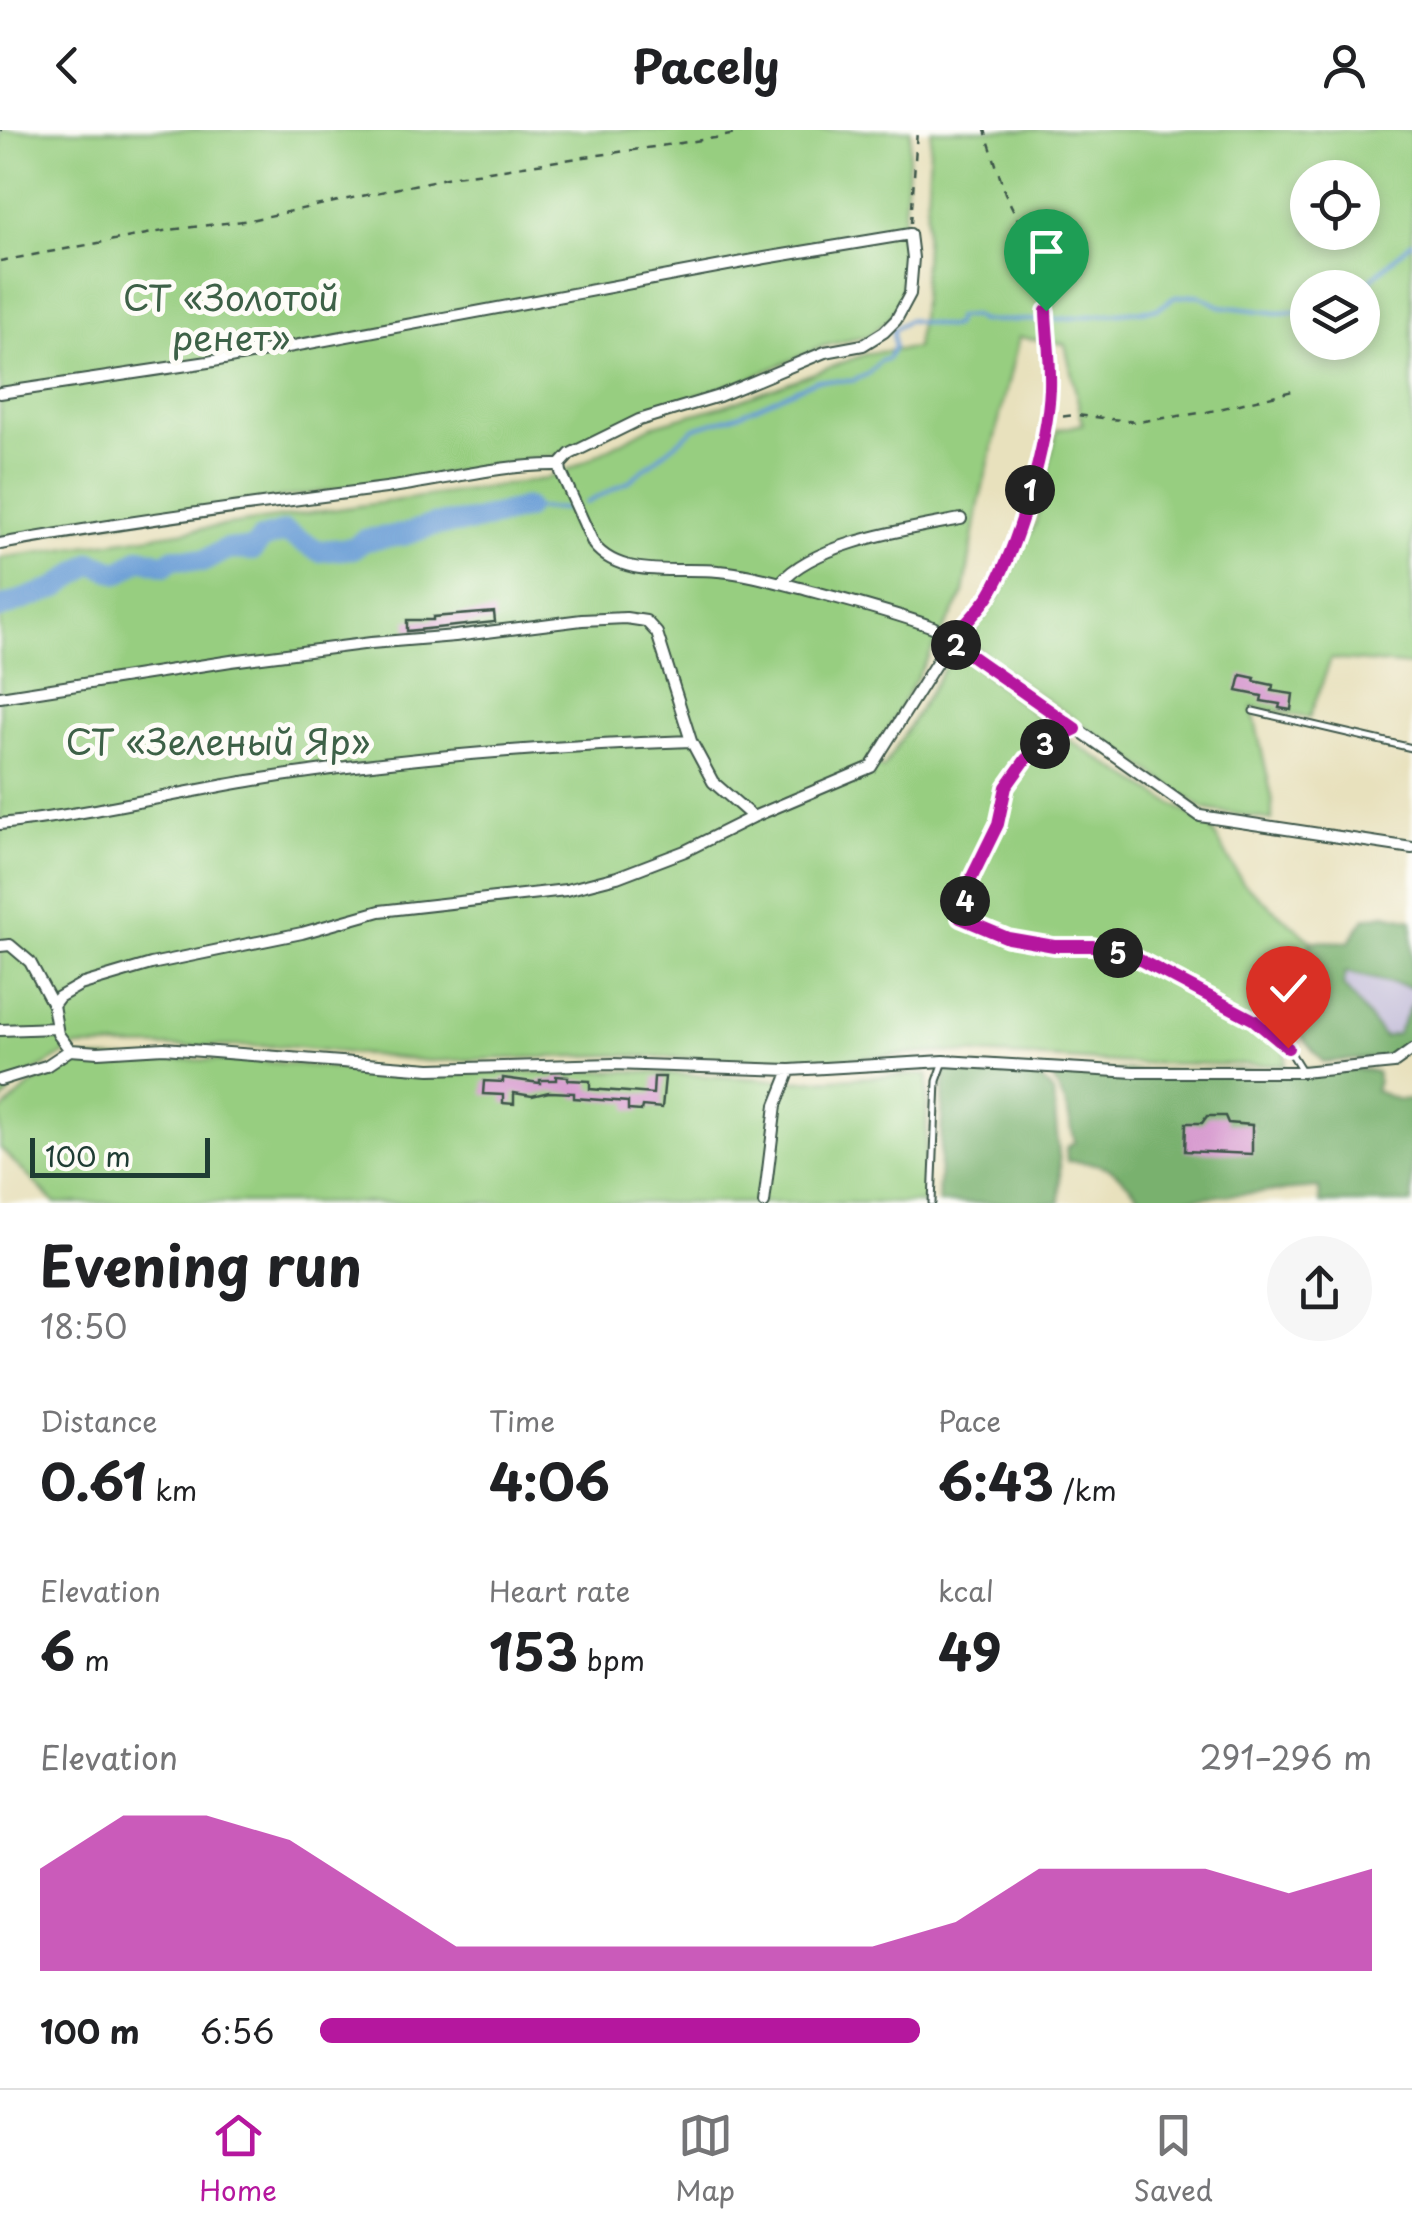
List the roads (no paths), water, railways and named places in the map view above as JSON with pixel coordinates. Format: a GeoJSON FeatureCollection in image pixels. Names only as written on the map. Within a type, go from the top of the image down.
{"type":"FeatureCollection","features":[{"type":"Feature","properties":{"kind":"street"},"geometry":{"type":"LineString","coordinates":[[0,393],[208,362],[910,234],[910,294],[884,332],[864,345],[825,352],[720,396],[639,420],[570,454],[560,465],[516,466],[423,483],[158,517],[0,544]]}},
{"type":"Feature","properties":{"kind":"street"},"geometry":{"type":"LineString","coordinates":[[560,465],[594,545],[614,562],[625,566],[721,571],[889,611],[933,627],[1200,816],[1412,848]]}},
{"type":"Feature","properties":{"kind":"street"},"geometry":{"type":"LineString","coordinates":[[780,583],[792,568],[875,536],[962,519]]}},
{"type":"Feature","properties":{"kind":"street"},"geometry":{"type":"LineString","coordinates":[[0,697],[370,643],[626,618],[646,621],[657,633],[691,741],[713,782],[753,817]]}},
{"type":"Feature","properties":{"kind":"street"},"geometry":{"type":"LineString","coordinates":[[54,1005],[58,996],[110,974],[302,933],[380,911],[566,890],[617,877],[685,851],[871,767],[950,641]]}},
{"type":"Feature","properties":{"kind":"street"},"geometry":{"type":"LineString","coordinates":[[0,824],[250,781],[415,761],[592,744],[691,741]]}},
{"type":"Feature","properties":{"kind":"street"},"geometry":{"type":"LineString","coordinates":[[0,946],[10,945],[30,962],[54,1005],[56,1028],[70,1050]]}},
{"type":"Feature","properties":{"kind":"street"},"geometry":{"type":"LineString","coordinates":[[0,1030],[56,1028]]}},
{"type":"Feature","properties":{"kind":"street"},"geometry":{"type":"LineString","coordinates":[[0,1080],[46,1066],[70,1050],[164,1048],[430,1069],[614,1064],[790,1070],[944,1061],[1134,1072],[1302,1072],[1394,1063],[1412,1050]]}},
{"type":"Feature","properties":{"kind":"street"},"geometry":{"type":"LineString","coordinates":[[762,1203],[776,1105],[790,1070]]}},
{"type":"Feature","properties":{"kind":"lane"},"geometry":{"type":"LineString","coordinates":[[1253,710],[1412,748]]}},
{"type":"Feature","properties":{"kind":"lane"},"geometry":{"type":"LineString","coordinates":[[1076,729],[1041,746],[1006,787],[998,824],[972,877],[960,918],[1008,938],[1054,946],[1093,946],[1138,959],[1254,1020],[1288,1048],[1302,1072]]}},
{"type":"Feature","properties":{"kind":"lane"},"geometry":{"type":"LineString","coordinates":[[932,1203],[937,1080],[944,1061]]}},
{"type":"Feature","properties":{"kind":"waterway"},"geometry":{"type":"LineString","coordinates":[[1380,271],[1412,242]]}},
{"type":"Feature","properties":{"kind":"waterway"},"geometry":{"type":"LineString","coordinates":[[1052,320],[1158,309],[1175,297],[1198,295],[1220,306],[1290,312]]}},
{"type":"Feature","properties":{"kind":"waterway"},"geometry":{"type":"LineString","coordinates":[[586,503],[628,482],[695,428],[738,415],[817,380],[852,381],[868,374],[881,360],[887,360],[894,347],[893,330],[908,320],[949,327],[955,325],[957,317],[973,316],[980,321],[1043,320]]}},
{"type":"Feature","properties":{"kind":"waterway"},"geometry":{"type":"LineString","coordinates":[[526,508],[573,509]]}},
{"type":"Feature","properties":{"kind":"waterway"},"geometry":{"type":"LineString","coordinates":[[0,608],[56,588],[92,563],[119,573],[141,558],[165,565],[174,558],[204,561],[226,549],[252,550],[262,539],[285,532],[319,551],[353,548],[365,540],[526,508]]}},
{"type":"Feature","properties":{"kind":"park label","name":"СТ «Золотой ренет»"},"geometry":{"type":"Point","coordinates":[231,316]}},
{"type":"Feature","properties":{"kind":"park label","name":"СТ «Зеленый Яр»"},"geometry":{"type":"Point","coordinates":[218,740]}}]}
